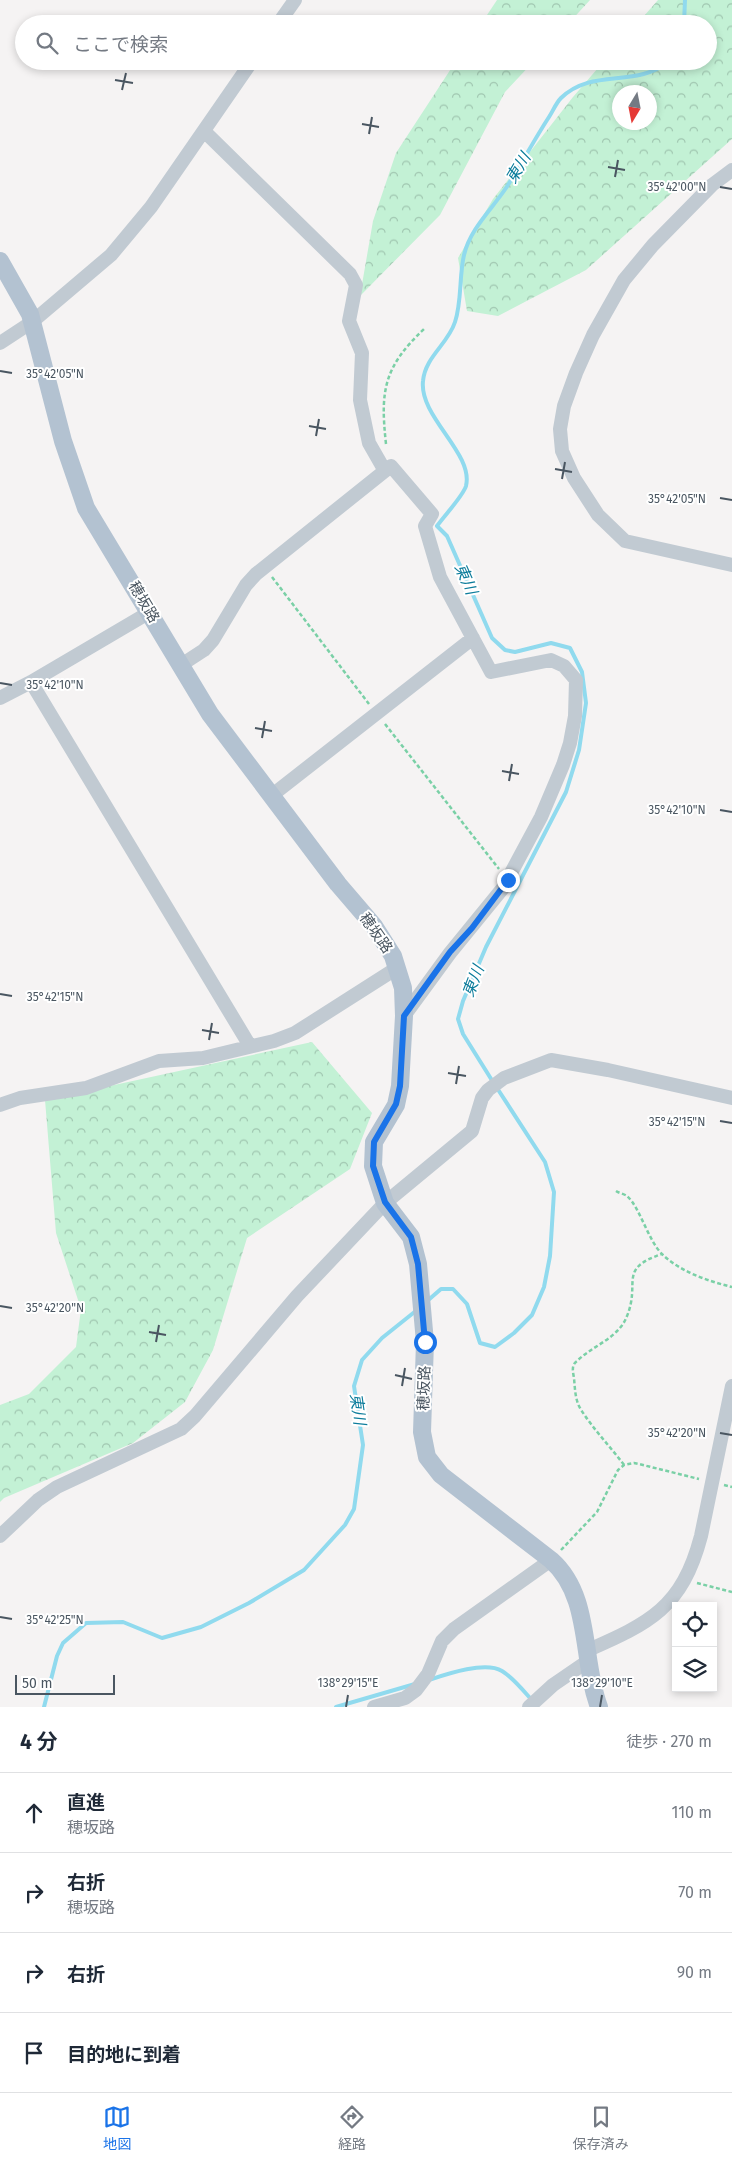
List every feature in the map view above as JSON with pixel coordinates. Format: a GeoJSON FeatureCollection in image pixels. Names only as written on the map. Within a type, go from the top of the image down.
{"type":"FeatureCollection","features":[{"type":"Feature","properties":{"kind":"main road","name":"穂坂路"},"geometry":{"type":"LineString","coordinates":[[0,261],[30,314],[63,441],[86,508],[210,714],[338,884],[374,926],[393,956],[403,988],[404,1016],[400,1086],[396,1104],[374,1142],[373,1166],[385,1202],[411,1237],[418,1264],[423,1309],[422,1432],[427,1457],[441,1475],[551,1560],[566,1576],[574,1592],[599,1707]]}},
{"type":"Feature","properties":{"kind":"street"},"geometry":{"type":"LineString","coordinates":[[284,15],[295,0]]}},
{"type":"Feature","properties":{"kind":"street"},"geometry":{"type":"LineString","coordinates":[[0,343],[32,322],[111,255],[151,207],[246,70]]}},
{"type":"Feature","properties":{"kind":"street"},"geometry":{"type":"LineString","coordinates":[[204,131],[350,274],[356,285],[349,321],[362,353],[360,400],[369,443],[388,469],[432,514],[426,526],[440,577],[491,672],[551,660],[564,666],[576,680],[575,716],[570,744],[564,765],[540,817],[503,888],[450,952],[404,1016]]}},
{"type":"Feature","properties":{"kind":"street"},"geometry":{"type":"LineString","coordinates":[[732,170],[712,185],[653,245],[624,280],[593,335],[576,373],[564,406],[560,429],[562,452],[574,478],[598,515],[625,541],[732,564]]}},
{"type":"Feature","properties":{"kind":"street"},"geometry":{"type":"LineString","coordinates":[[181,665],[204,650],[213,640],[246,585],[256,574],[388,469]]}},
{"type":"Feature","properties":{"kind":"street"},"geometry":{"type":"LineString","coordinates":[[0,698],[31,682],[150,612]]}},
{"type":"Feature","properties":{"kind":"street"},"geometry":{"type":"LineString","coordinates":[[271,796],[473,638]]}},
{"type":"Feature","properties":{"kind":"street"},"geometry":{"type":"LineString","coordinates":[[31,682],[250,1046]]}},
{"type":"Feature","properties":{"kind":"street"},"geometry":{"type":"LineString","coordinates":[[0,1105],[20,1098],[86,1088],[159,1062],[203,1058],[274,1041],[295,1033],[397,968]]}},
{"type":"Feature","properties":{"kind":"street"},"geometry":{"type":"LineString","coordinates":[[0,1536],[38,1500],[56,1487],[181,1429],[195,1416],[297,1296],[385,1202],[472,1131],[482,1098],[488,1090],[504,1078],[551,1060],[608,1070],[732,1098]]}},
{"type":"Feature","properties":{"kind":"street"},"geometry":{"type":"LineString","coordinates":[[529,1707],[587,1656],[646,1623],[663,1610],[685,1579],[696,1553],[732,1386]]}},
{"type":"Feature","properties":{"kind":"street"},"geometry":{"type":"LineString","coordinates":[[374,1707],[405,1698],[416,1690],[428,1674],[442,1641],[454,1629],[551,1560]]}},
{"type":"Feature","properties":{"kind":"path"},"geometry":{"type":"LineString","coordinates":[[388,469],[384,433],[384,402],[388,380],[393,365],[404,348],[424,328]]}},
{"type":"Feature","properties":{"kind":"path"},"geometry":{"type":"LineString","coordinates":[[616,1191],[631,1201],[662,1254],[696,1276],[732,1287]]}},
{"type":"Feature","properties":{"kind":"path"},"geometry":{"type":"LineString","coordinates":[[624,1465],[580,1407],[572,1369],[575,1362],[600,1345],[624,1323],[634,1287],[634,1269],[640,1262],[662,1254]]}},
{"type":"Feature","properties":{"kind":"path"},"geometry":{"type":"LineString","coordinates":[[551,1560],[586,1526],[597,1512],[618,1470],[624,1465],[634,1463],[732,1487]]}},
{"type":"Feature","properties":{"kind":"path"},"geometry":{"type":"LineString","coordinates":[[685,1579],[732,1592]]}},
{"type":"Feature","properties":{"kind":"green space"},"geometry":{"type":"Polygon","coordinates":[[[497,0],[590,0],[576,15],[487,15],[497,0]]]}},
{"type":"Feature","properties":{"kind":"green space"},"geometry":{"type":"Polygon","coordinates":[[[658,0],[732,0],[732,139],[586,270],[498,316],[467,311],[458,258],[493,199],[596,70],[717,70],[717,15],[645,15],[658,0]]]}},
{"type":"Feature","properties":{"kind":"green space"},"geometry":{"type":"Polygon","coordinates":[[[450,70],[526,70],[505,92],[440,215],[360,296],[373,221],[396,153],[450,70]]]}},
{"type":"Feature","properties":{"kind":"green space"},"geometry":{"type":"Polygon","coordinates":[[[312,1042],[372,1113],[350,1169],[247,1238],[213,1350],[185,1402],[133,1443],[4,1498],[0,1502],[0,1405],[29,1394],[76,1347],[81,1309],[56,1233],[45,1100],[312,1042]]]}},
{"type":"Feature","properties":{"kind":"waterway","name":"東川"},"geometry":{"type":"LineString","coordinates":[[684,15],[685,0]]}},
{"type":"Feature","properties":{"kind":"waterway","name":"東川"},"geometry":{"type":"LineString","coordinates":[[493,1082],[463,1034],[458,1019],[463,1001],[486,947],[566,792],[579,750],[586,703],[582,672],[570,648],[551,643],[515,652],[505,650],[492,638],[447,536],[437,526],[464,490],[466,486],[466,473],[455,448],[429,408],[424,394],[423,381],[428,365],[452,330],[455,322],[459,306],[462,263],[471,237],[506,188],[559,100],[573,89],[587,83],[629,77],[653,70]]}},
{"type":"Feature","properties":{"kind":"waterway","name":"東川"},"geometry":{"type":"LineString","coordinates":[[426,1302],[441,1289],[453,1289],[467,1304],[480,1343],[495,1347],[514,1333],[532,1315],[544,1287],[550,1256],[554,1192],[545,1162],[497,1088]]}},
{"type":"Feature","properties":{"kind":"waterway","name":"東川"},"geometry":{"type":"LineString","coordinates":[[44,1707],[57,1656],[63,1643],[86,1623],[123,1622],[162,1638],[201,1627],[249,1603],[304,1570],[345,1525],[354,1509],[363,1445],[354,1386],[362,1360],[382,1338],[417,1310]]}},
{"type":"Feature","properties":{"kind":"waterway"},"geometry":{"type":"LineString","coordinates":[[429,1680],[476,1668],[495,1668],[509,1676],[530,1698]]}},
{"type":"Feature","properties":{"kind":"waterway"},"geometry":{"type":"LineString","coordinates":[[336,1707],[415,1684]]}},
{"type":"Feature","properties":{"kind":"route"},"geometry":{"type":"LineString","coordinates":[[425,1342],[423,1302],[418,1264],[411,1237],[385,1202],[373,1166],[374,1142],[396,1104],[400,1086],[404,1016],[450,952],[472,928],[508,880]]}}]}
